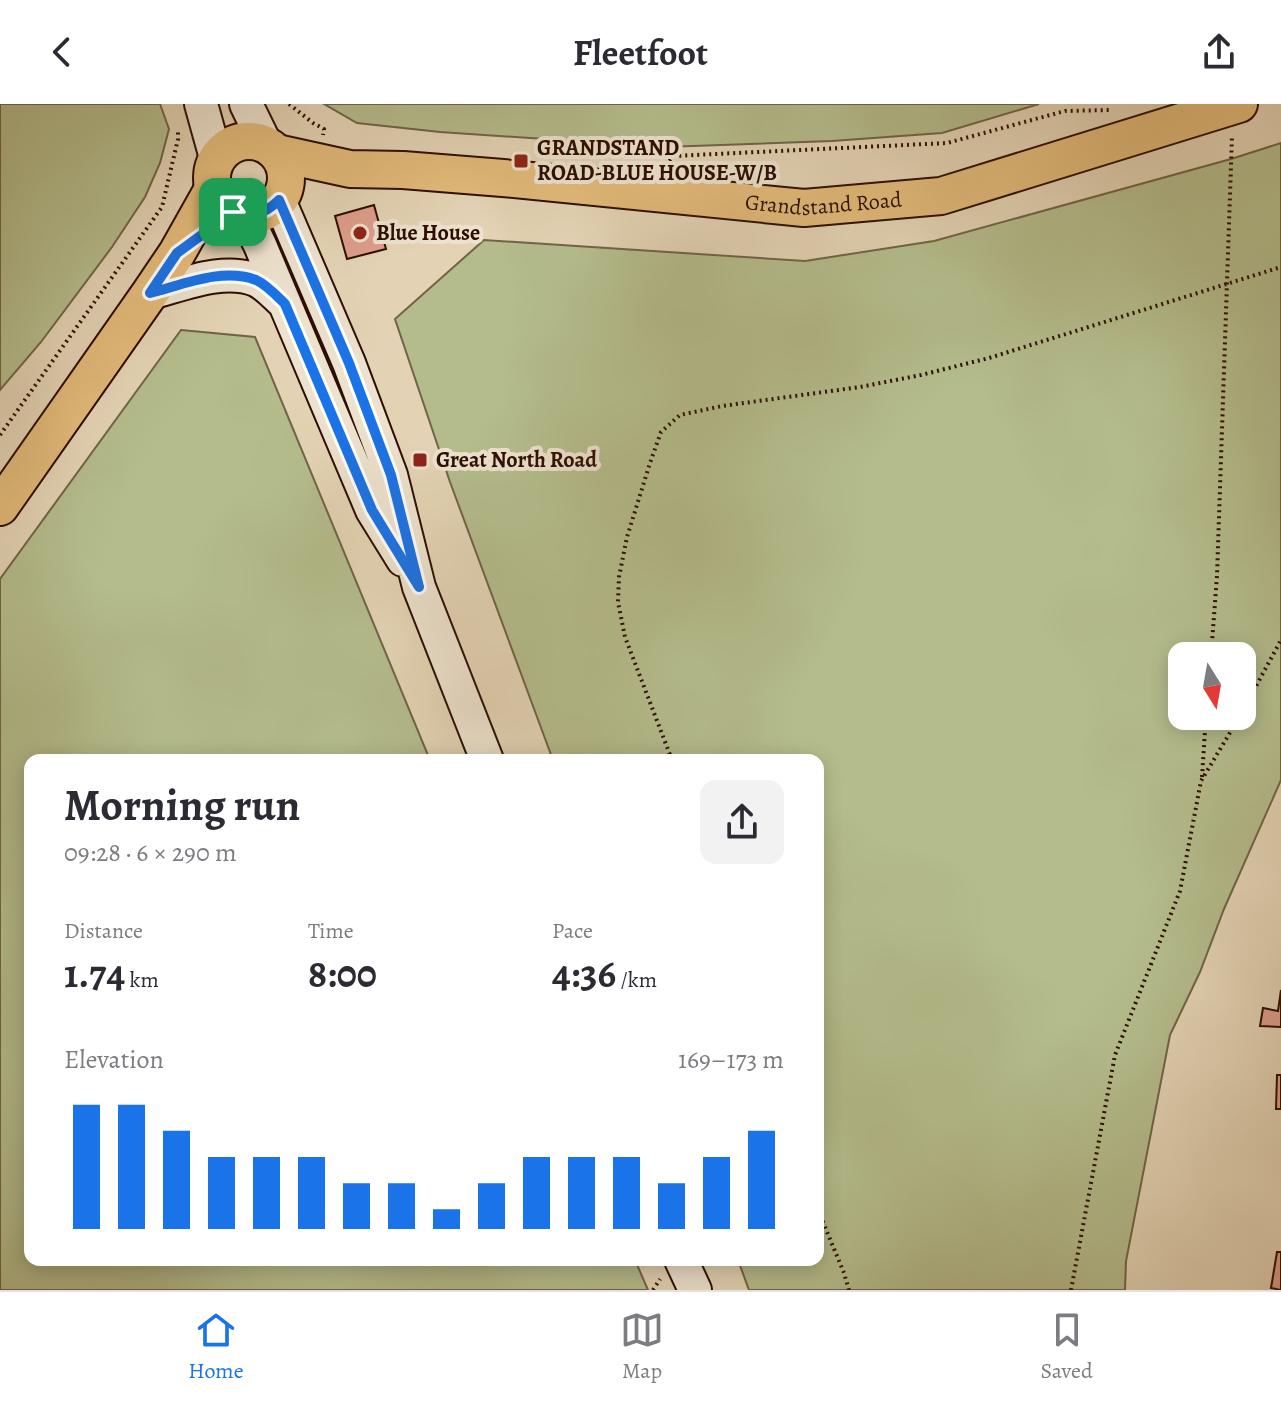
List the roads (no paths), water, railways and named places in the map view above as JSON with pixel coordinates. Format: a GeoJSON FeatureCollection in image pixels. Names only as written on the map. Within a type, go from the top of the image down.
{"type":"FeatureCollection","features":[{"type":"Feature","properties":{"kind":"main road"},"geometry":{"type":"LineString","coordinates":[[227,194],[259,214],[270,209],[282,194],[286,175],[284,164],[246,104]]}},
{"type":"Feature","properties":{"kind":"main road","name":"Grandstand Road"},"geometry":{"type":"LineString","coordinates":[[272,149],[350,169],[403,170],[804,208],[941,196],[1236,105]]}},
{"type":"Feature","properties":{"kind":"main road"},"geometry":{"type":"LineString","coordinates":[[188,111],[227,194],[260,245],[372,510],[419,587]]}},
{"type":"Feature","properties":{"kind":"main road"},"geometry":{"type":"LineString","coordinates":[[0,507],[177,253],[227,194],[225,148],[241,141],[254,141],[272,149]]}},
{"type":"Feature","properties":{"kind":"main road","name":"Grandstand Road"},"geometry":{"type":"LineString","coordinates":[[282,194],[350,169]]}},
{"type":"Feature","properties":{"kind":"main road"},"geometry":{"type":"LineString","coordinates":[[282,194],[391,475],[419,587],[485,754]]}},
{"type":"Feature","properties":{"kind":"main road"},"geometry":{"type":"LineString","coordinates":[[150,293],[200,280],[242,276],[269,288],[285,304]]}},
{"type":"Feature","properties":{"kind":"main road"},"geometry":{"type":"LineString","coordinates":[[684,1266],[695,1290]]}},
{"type":"Feature","properties":{"kind":"place","name":"GRANDSTAND ROAD-BLUE HOUSE-W/B"},"geometry":{"type":"Point","coordinates":[521,161]}},
{"type":"Feature","properties":{"kind":"place","name":"Blue House"},"geometry":{"type":"Point","coordinates":[360,233]}},
{"type":"Feature","properties":{"kind":"place","name":"Great North Road"},"geometry":{"type":"Point","coordinates":[420,460]}}]}
